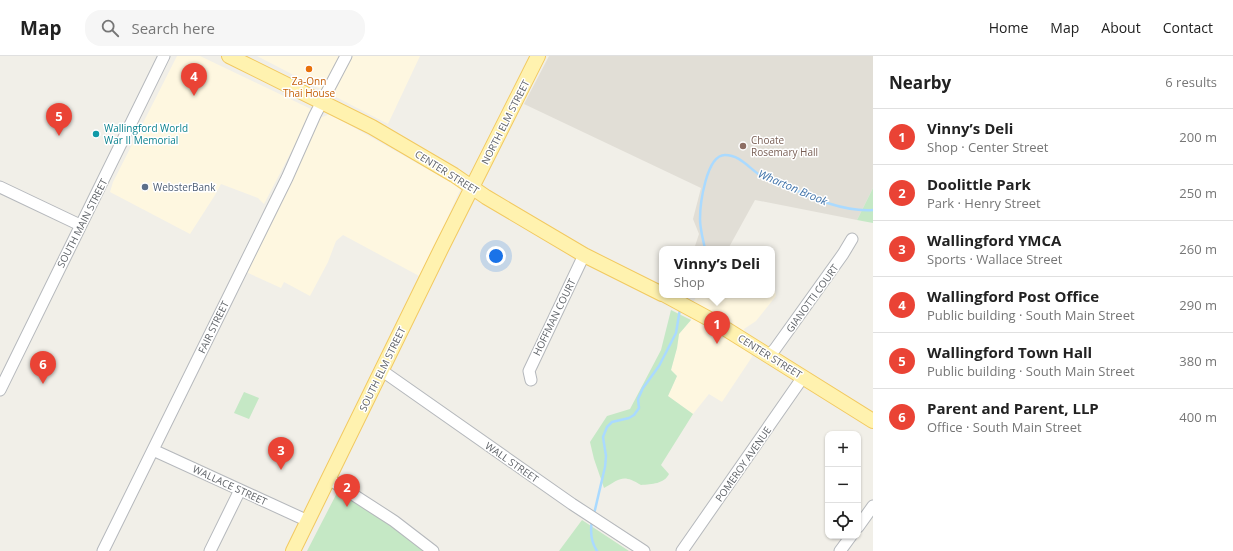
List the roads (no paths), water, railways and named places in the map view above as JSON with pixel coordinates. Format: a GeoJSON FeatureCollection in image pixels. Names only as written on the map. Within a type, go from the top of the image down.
{"type":"FeatureCollection","features":[{"type":"Feature","properties":{"kind":"main road","name":"CENTER STREET"},"geometry":{"type":"LineString","coordinates":[[229,56],[382,132],[584,255],[659,292]]}},
{"type":"Feature","properties":{"kind":"main road","name":"NORTH ELM STREET"},"geometry":{"type":"LineString","coordinates":[[472,187],[538,56]]}},
{"type":"Feature","properties":{"kind":"main road","name":"SOUTH ELM STREET"},"geometry":{"type":"LineString","coordinates":[[293,551],[472,187]]}},
{"type":"Feature","properties":{"kind":"main road","name":"CENTER STREET"},"geometry":{"type":"LineString","coordinates":[[671,298],[690,308],[873,421]]}},
{"type":"Feature","properties":{"kind":"street","name":"SOUTH MAIN STREET"},"geometry":{"type":"LineString","coordinates":[[0,390],[164,56]]}},
{"type":"Feature","properties":{"kind":"street","name":"FAIR STREET"},"geometry":{"type":"LineString","coordinates":[[103,551],[322,102],[346,56]]}},
{"type":"Feature","properties":{"kind":"street"},"geometry":{"type":"LineString","coordinates":[[0,187],[80,225]]}},
{"type":"Feature","properties":{"kind":"street","name":"GIANOTTI COURT"},"geometry":{"type":"LineString","coordinates":[[768,356],[775,349],[843,254],[852,239]]}},
{"type":"Feature","properties":{"kind":"street","name":"HOFFMAN COURT"},"geometry":{"type":"LineString","coordinates":[[531,380],[529,371],[584,255]]}},
{"type":"Feature","properties":{"kind":"street","name":"WALL STREET"},"geometry":{"type":"LineString","coordinates":[[381,370],[588,515],[644,551]]}},
{"type":"Feature","properties":{"kind":"street","name":"POMEROY AVENUE"},"geometry":{"type":"LineString","coordinates":[[682,551],[803,377]]}},
{"type":"Feature","properties":{"kind":"street","name":"WALLACE STREET"},"geometry":{"type":"LineString","coordinates":[[153,450],[308,521]]}},
{"type":"Feature","properties":{"kind":"street"},"geometry":{"type":"LineString","coordinates":[[329,479],[394,521],[433,551]]}},
{"type":"Feature","properties":{"kind":"street"},"geometry":{"type":"LineString","coordinates":[[210,551],[240,490]]}},
{"type":"Feature","properties":{"kind":"street"},"geometry":{"type":"LineString","coordinates":[[861,522],[873,506]]}},
{"type":"Feature","properties":{"kind":"street"},"geometry":{"type":"LineString","coordinates":[[840,551],[849,539]]}},
{"type":"Feature","properties":{"kind":"waterway","name":"Wharton Brook"},"geometry":{"type":"LineString","coordinates":[[704,246],[700,223],[700,212],[705,182],[713,163],[718,157],[725,155],[736,157],[763,177],[819,200],[851,209],[873,210]]}},
{"type":"Feature","properties":{"kind":"waterway","name":"Wharton Brook"},"geometry":{"type":"LineString","coordinates":[[594,514],[605,467],[606,456],[603,437],[607,427],[612,422],[629,418],[634,415],[639,408],[638,399],[643,388],[659,366],[676,333],[680,309]]}},
{"type":"Feature","properties":{"kind":"waterway","name":"Wharton Brook"},"geometry":{"type":"LineString","coordinates":[[592,521],[591,529],[593,544],[597,551]]}},
{"type":"Feature","properties":{"kind":"place","name":"Za-Onn Thai House"},"geometry":{"type":"Point","coordinates":[309,69]}},
{"type":"Feature","properties":{"kind":"place","name":"Wallingford Post Office"},"geometry":{"type":"Point","coordinates":[194,96]}},
{"type":"Feature","properties":{"kind":"place","name":"Wallingford World War II Memorial"},"geometry":{"type":"Point","coordinates":[96,134]}},
{"type":"Feature","properties":{"kind":"place","name":"Wallingford Town Hall"},"geometry":{"type":"Point","coordinates":[59,136]}},
{"type":"Feature","properties":{"kind":"place","name":"Choate Rosemary Hall"},"geometry":{"type":"Point","coordinates":[743,146]}},
{"type":"Feature","properties":{"kind":"place","name":"WebsterBank"},"geometry":{"type":"Point","coordinates":[145,187]}},
{"type":"Feature","properties":{"kind":"place","name":"Vinny’s Deli"},"geometry":{"type":"Point","coordinates":[717,344]}},
{"type":"Feature","properties":{"kind":"place","name":"Parent and Parent, LLP"},"geometry":{"type":"Point","coordinates":[43,384]}},
{"type":"Feature","properties":{"kind":"place","name":"Wallingford YMCA"},"geometry":{"type":"Point","coordinates":[281,470]}},
{"type":"Feature","properties":{"kind":"place","name":"Doolittle Park"},"geometry":{"type":"Point","coordinates":[347,507]}}]}
